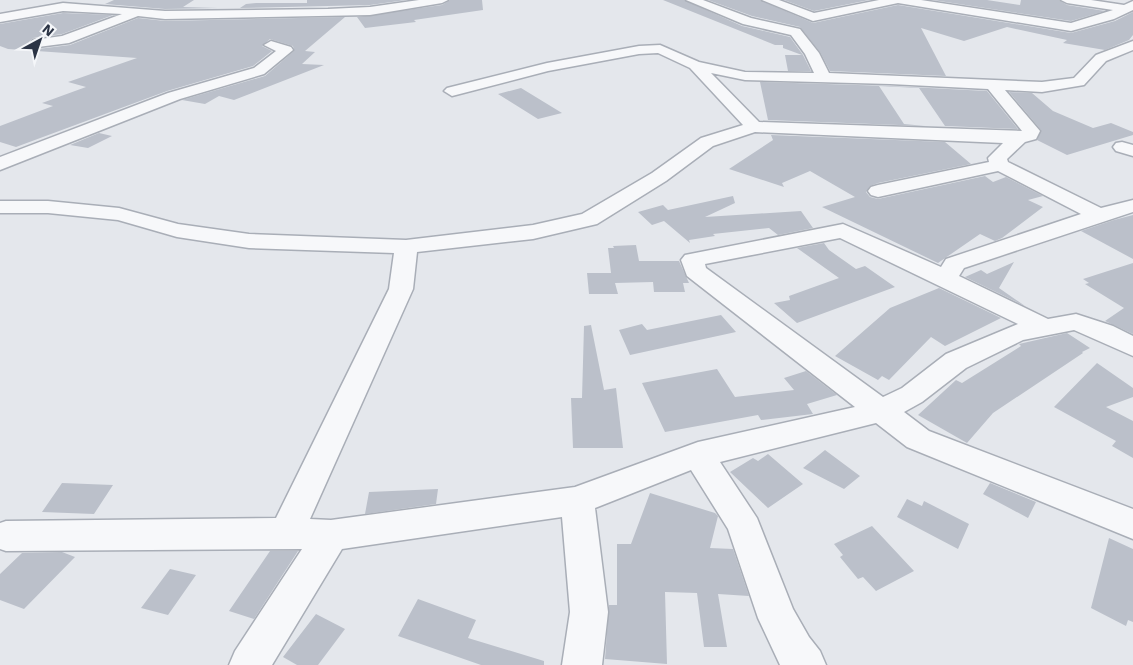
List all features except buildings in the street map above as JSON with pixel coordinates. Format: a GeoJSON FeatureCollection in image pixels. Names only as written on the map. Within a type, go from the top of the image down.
{"type":"FeatureCollection","features":[{"type":"Feature","properties":{"kind":"street"},"geometry":{"type":"LineString","coordinates":[[0,18],[63,7],[165,15],[290,14],[308,7],[370,11],[442,0]]}},
{"type":"Feature","properties":{"kind":"street"},"geometry":{"type":"LineString","coordinates":[[692,0],[747,21],[795,32],[812,53],[824,78]]}},
{"type":"Feature","properties":{"kind":"street"},"geometry":{"type":"LineString","coordinates":[[768,0],[813,18]]}},
{"type":"Feature","properties":{"kind":"street"},"geometry":{"type":"LineString","coordinates":[[772,26],[898,0],[1062,27],[1071,27],[1127,12]]}},
{"type":"Feature","properties":{"kind":"street"},"geometry":{"type":"LineString","coordinates":[[1067,0],[1127,12]]}},
{"type":"Feature","properties":{"kind":"street"},"geometry":{"type":"LineString","coordinates":[[38,43],[64,40],[162,2]]}},
{"type":"Feature","properties":{"kind":"street"},"geometry":{"type":"LineString","coordinates":[[0,164],[174,96],[259,71],[286,50],[271,44],[308,7]]}},
{"type":"Feature","properties":{"kind":"street"},"geometry":{"type":"LineString","coordinates":[[452,91],[548,68],[639,50],[660,49],[695,65],[745,76],[1042,87],[1079,82],[1101,58],[1133,45]]}},
{"type":"Feature","properties":{"kind":"street"},"geometry":{"type":"LineString","coordinates":[[695,65],[754,127]]}},
{"type":"Feature","properties":{"kind":"street"},"geometry":{"type":"LineString","coordinates":[[0,207],[48,207],[119,214],[176,230],[249,241],[406,246],[533,232],[589,219],[659,177],[707,142],[754,127],[1019,138],[1030,135],[1031,131],[993,85]]}},
{"type":"Feature","properties":{"kind":"street"},"geometry":{"type":"LineString","coordinates":[[1000,165],[997,158],[999,154],[1019,138]]}},
{"type":"Feature","properties":{"kind":"street"},"geometry":{"type":"LineString","coordinates":[[878,191],[1000,165],[1099,215]]}},
{"type":"Feature","properties":{"kind":"street"},"geometry":{"type":"LineString","coordinates":[[943,277],[952,270],[954,264],[1099,215],[1133,206]]}},
{"type":"Feature","properties":{"kind":"street"},"geometry":{"type":"LineString","coordinates":[[1044,327],[943,277],[843,231],[693,260],[695,271],[918,439],[1133,524]]}},
{"type":"Feature","properties":{"kind":"street"},"geometry":{"type":"LineString","coordinates":[[286,533],[401,290],[406,246]]}},
{"type":"Feature","properties":{"kind":"street"},"geometry":{"type":"LineString","coordinates":[[6,536],[286,533],[331,535],[577,501],[698,454],[761,441],[881,411],[912,395],[956,361],[1016,333],[1076,322],[1104,332],[1133,347]]}},
{"type":"Feature","properties":{"kind":"street"},"geometry":{"type":"LineString","coordinates":[[698,454],[744,528],[765,587],[794,652],[806,665]]}},
{"type":"Feature","properties":{"kind":"street"},"geometry":{"type":"LineString","coordinates":[[577,501],[589,612],[582,665]]}},
{"type":"Feature","properties":{"kind":"street"},"geometry":{"type":"LineString","coordinates":[[249,665],[331,535]]}}]}
